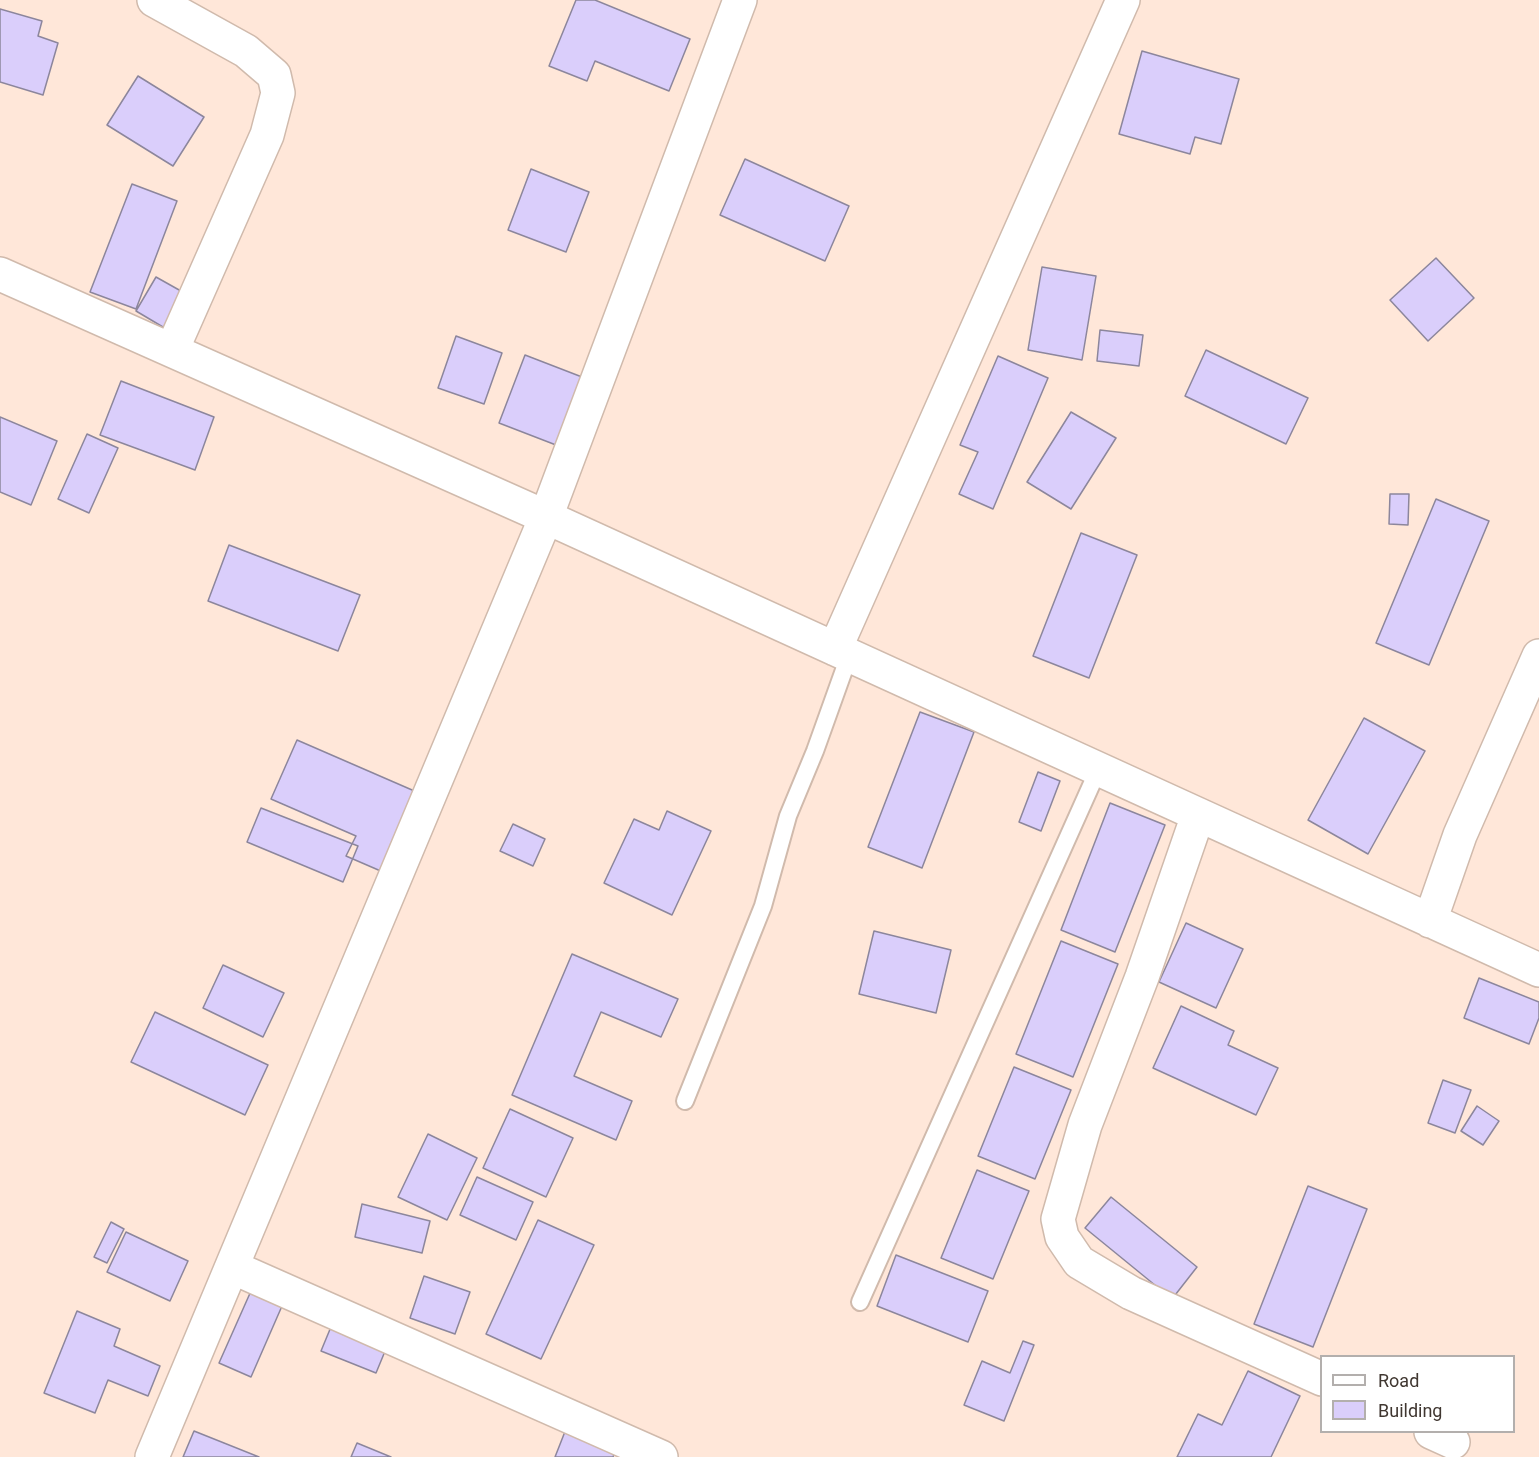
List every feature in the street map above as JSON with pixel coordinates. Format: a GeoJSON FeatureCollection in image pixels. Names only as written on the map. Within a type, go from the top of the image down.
{"type":"FeatureCollection","features":[{"type":"Feature","properties":{"kind":"street"},"geometry":{"type":"LineString","coordinates":[[154,0],[246,51],[274,75],[278,93],[267,135],[172,350]]}},
{"type":"Feature","properties":{"kind":"street"},"geometry":{"type":"LineString","coordinates":[[152,1457],[546,517],[740,0]]}},
{"type":"Feature","properties":{"kind":"street"},"geometry":{"type":"LineString","coordinates":[[842,653],[1123,0]]}},
{"type":"Feature","properties":{"kind":"street"},"geometry":{"type":"LineString","coordinates":[[0,274],[546,517],[1539,970]]}},
{"type":"Feature","properties":{"kind":"street"},"geometry":{"type":"LineString","coordinates":[[1430,921],[1460,836],[1539,656]]}},
{"type":"Feature","properties":{"kind":"street"},"geometry":{"type":"LineString","coordinates":[[1198,815],[1142,977],[1085,1125],[1058,1219],[1062,1237],[1079,1262],[1131,1293],[1320,1378]]}},
{"type":"Feature","properties":{"kind":"street"},"geometry":{"type":"LineString","coordinates":[[232,1267],[661,1457]]}},
{"type":"Feature","properties":{"kind":"lane"},"geometry":{"type":"LineString","coordinates":[[685,1101],[763,906],[788,816],[815,751],[842,653]]}},
{"type":"Feature","properties":{"kind":"lane"},"geometry":{"type":"LineString","coordinates":[[860,1302],[1098,770]]}},
{"type":"Feature","properties":{"kind":"building"},"geometry":{"type":"Polygon","coordinates":[[[576,0],[595,0],[690,39],[669,91],[595,61],[587,81],[549,66],[576,0]]]}},
{"type":"Feature","properties":{"kind":"building"},"geometry":{"type":"Polygon","coordinates":[[[0,9],[42,21],[38,36],[58,43],[43,95],[0,82],[0,9]]]}},
{"type":"Feature","properties":{"kind":"building"},"geometry":{"type":"Polygon","coordinates":[[[1142,51],[1239,79],[1221,144],[1195,137],[1190,154],[1119,134],[1142,51]]]}},
{"type":"Feature","properties":{"kind":"building"},"geometry":{"type":"Polygon","coordinates":[[[138,76],[204,117],[173,166],[107,125],[138,76]]]}},
{"type":"Feature","properties":{"kind":"building"},"geometry":{"type":"Polygon","coordinates":[[[745,159],[849,206],[825,261],[720,215],[745,159]]]}},
{"type":"Feature","properties":{"kind":"building"},"geometry":{"type":"Polygon","coordinates":[[[531,169],[589,192],[566,252],[508,230],[531,169]]]}},
{"type":"Feature","properties":{"kind":"building"},"geometry":{"type":"Polygon","coordinates":[[[132,184],[177,201],[136,309],[90,292],[132,184]]]}},
{"type":"Feature","properties":{"kind":"building"},"geometry":{"type":"Polygon","coordinates":[[[1436,258],[1474,298],[1428,341],[1390,300],[1436,258]]]}},
{"type":"Feature","properties":{"kind":"building"},"geometry":{"type":"Polygon","coordinates":[[[1042,267],[1096,276],[1082,360],[1028,350],[1042,267]]]}},
{"type":"Feature","properties":{"kind":"building"},"geometry":{"type":"Polygon","coordinates":[[[156,277],[188,295],[168,330],[136,311],[156,277]]]}},
{"type":"Feature","properties":{"kind":"building"},"geometry":{"type":"Polygon","coordinates":[[[1100,330],[1143,335],[1139,366],[1097,361],[1100,330]]]}},
{"type":"Feature","properties":{"kind":"building"},"geometry":{"type":"Polygon","coordinates":[[[456,336],[502,353],[484,404],[438,388],[456,336]]]}},
{"type":"Feature","properties":{"kind":"building"},"geometry":{"type":"Polygon","coordinates":[[[1206,350],[1308,398],[1286,444],[1185,396],[1206,350]]]}},
{"type":"Feature","properties":{"kind":"building"},"geometry":{"type":"Polygon","coordinates":[[[525,355],[582,377],[556,445],[499,423],[525,355]]]}},
{"type":"Feature","properties":{"kind":"building"},"geometry":{"type":"Polygon","coordinates":[[[998,356],[1048,378],[993,509],[959,494],[978,452],[960,445],[998,356]]]}},
{"type":"Feature","properties":{"kind":"building"},"geometry":{"type":"Polygon","coordinates":[[[121,381],[214,417],[195,470],[100,435],[121,381]]]}},
{"type":"Feature","properties":{"kind":"building"},"geometry":{"type":"Polygon","coordinates":[[[1071,412],[1116,438],[1071,509],[1027,482],[1071,412]]]}},
{"type":"Feature","properties":{"kind":"building"},"geometry":{"type":"Polygon","coordinates":[[[0,417],[57,441],[31,505],[0,492],[0,417]]]}},
{"type":"Feature","properties":{"kind":"building"},"geometry":{"type":"Polygon","coordinates":[[[87,434],[118,448],[89,513],[58,499],[87,434]]]}},
{"type":"Feature","properties":{"kind":"building"},"geometry":{"type":"Polygon","coordinates":[[[1390,494],[1409,494],[1408,525],[1389,524],[1390,494]]]}},
{"type":"Feature","properties":{"kind":"building"},"geometry":{"type":"Polygon","coordinates":[[[1436,499],[1489,521],[1429,665],[1376,643],[1436,499]]]}},
{"type":"Feature","properties":{"kind":"building"},"geometry":{"type":"Polygon","coordinates":[[[1081,533],[1137,555],[1089,678],[1033,656],[1081,533]]]}},
{"type":"Feature","properties":{"kind":"building"},"geometry":{"type":"Polygon","coordinates":[[[229,545],[360,595],[338,651],[208,601],[229,545]]]}},
{"type":"Feature","properties":{"kind":"building"},"geometry":{"type":"Polygon","coordinates":[[[920,712],[974,732],[922,868],[868,847],[920,712]]]}},
{"type":"Feature","properties":{"kind":"building"},"geometry":{"type":"Polygon","coordinates":[[[1364,718],[1425,751],[1368,854],[1308,820],[1364,718]]]}},
{"type":"Feature","properties":{"kind":"building"},"geometry":{"type":"Polygon","coordinates":[[[297,740],[419,793],[383,872],[346,856],[356,836],[271,799],[297,740]]]}},
{"type":"Feature","properties":{"kind":"building"},"geometry":{"type":"Polygon","coordinates":[[[1038,772],[1060,781],[1041,831],[1019,822],[1038,772]]]}},
{"type":"Feature","properties":{"kind":"building"},"geometry":{"type":"Polygon","coordinates":[[[1110,803],[1165,825],[1115,952],[1061,930],[1110,803]]]}},
{"type":"Feature","properties":{"kind":"building"},"geometry":{"type":"Polygon","coordinates":[[[261,808],[358,846],[343,882],[247,842],[261,808]]]}},
{"type":"Feature","properties":{"kind":"building"},"geometry":{"type":"Polygon","coordinates":[[[667,811],[711,831],[672,915],[604,883],[634,819],[659,830],[667,811]]]}},
{"type":"Feature","properties":{"kind":"building"},"geometry":{"type":"Polygon","coordinates":[[[513,824],[545,839],[533,866],[500,851],[513,824]]]}},
{"type":"Feature","properties":{"kind":"building"},"geometry":{"type":"Polygon","coordinates":[[[1186,923],[1243,949],[1216,1008],[1159,982],[1186,923]]]}},
{"type":"Feature","properties":{"kind":"building"},"geometry":{"type":"Polygon","coordinates":[[[874,931],[951,950],[936,1013],[859,994],[874,931]]]}},
{"type":"Feature","properties":{"kind":"building"},"geometry":{"type":"Polygon","coordinates":[[[1061,941],[1118,964],[1073,1077],[1016,1054],[1061,941]]]}},
{"type":"Feature","properties":{"kind":"building"},"geometry":{"type":"Polygon","coordinates":[[[572,954],[678,999],[661,1037],[601,1012],[574,1076],[632,1101],[616,1140],[512,1095],[572,954]]]}},
{"type":"Feature","properties":{"kind":"building"},"geometry":{"type":"Polygon","coordinates":[[[223,965],[284,993],[263,1037],[203,1008],[223,965]]]}},
{"type":"Feature","properties":{"kind":"building"},"geometry":{"type":"Polygon","coordinates":[[[1479,978],[1539,1002],[1539,1018],[1529,1044],[1464,1018],[1479,978]]]}},
{"type":"Feature","properties":{"kind":"building"},"geometry":{"type":"Polygon","coordinates":[[[1181,1006],[1234,1031],[1228,1045],[1278,1068],[1256,1115],[1153,1068],[1181,1006]]]}},
{"type":"Feature","properties":{"kind":"building"},"geometry":{"type":"Polygon","coordinates":[[[155,1012],[268,1065],[245,1115],[131,1062],[155,1012]]]}},
{"type":"Feature","properties":{"kind":"building"},"geometry":{"type":"Polygon","coordinates":[[[1014,1067],[1071,1090],[1035,1179],[978,1156],[1014,1067]]]}},
{"type":"Feature","properties":{"kind":"building"},"geometry":{"type":"Polygon","coordinates":[[[1443,1080],[1471,1090],[1455,1133],[1428,1123],[1443,1080]]]}},
{"type":"Feature","properties":{"kind":"building"},"geometry":{"type":"Polygon","coordinates":[[[1477,1106],[1499,1121],[1483,1145],[1461,1131],[1477,1106]]]}},
{"type":"Feature","properties":{"kind":"building"},"geometry":{"type":"Polygon","coordinates":[[[510,1109],[573,1138],[546,1197],[483,1168],[510,1109]]]}},
{"type":"Feature","properties":{"kind":"building"},"geometry":{"type":"Polygon","coordinates":[[[428,1134],[477,1158],[447,1220],[398,1197],[428,1134]]]}},
{"type":"Feature","properties":{"kind":"building"},"geometry":{"type":"Polygon","coordinates":[[[977,1170],[1029,1191],[993,1279],[941,1258],[977,1170]]]}},
{"type":"Feature","properties":{"kind":"building"},"geometry":{"type":"Polygon","coordinates":[[[477,1177],[533,1202],[516,1240],[460,1215],[477,1177]]]}},
{"type":"Feature","properties":{"kind":"building"},"geometry":{"type":"Polygon","coordinates":[[[1308,1186],[1367,1209],[1313,1347],[1254,1324],[1308,1186]]]}},
{"type":"Feature","properties":{"kind":"building"},"geometry":{"type":"Polygon","coordinates":[[[1111,1197],[1197,1267],[1172,1299],[1085,1228],[1111,1197]]]}},
{"type":"Feature","properties":{"kind":"building"},"geometry":{"type":"Polygon","coordinates":[[[362,1204],[430,1221],[422,1253],[355,1237],[362,1204]]]}},
{"type":"Feature","properties":{"kind":"building"},"geometry":{"type":"Polygon","coordinates":[[[538,1220],[594,1245],[541,1359],[486,1334],[538,1220]]]}},
{"type":"Feature","properties":{"kind":"building"},"geometry":{"type":"Polygon","coordinates":[[[111,1222],[124,1229],[107,1263],[94,1257],[111,1222]]]}},
{"type":"Feature","properties":{"kind":"building"},"geometry":{"type":"Polygon","coordinates":[[[126,1232],[188,1261],[170,1301],[107,1272],[126,1232]]]}},
{"type":"Feature","properties":{"kind":"building"},"geometry":{"type":"Polygon","coordinates":[[[896,1255],[988,1291],[968,1342],[877,1306],[896,1255]]]}},
{"type":"Feature","properties":{"kind":"building"},"geometry":{"type":"Polygon","coordinates":[[[424,1276],[470,1292],[455,1334],[410,1318],[424,1276]]]}},
{"type":"Feature","properties":{"kind":"building"},"geometry":{"type":"Polygon","coordinates":[[[251,1291],[282,1306],[251,1377],[219,1363],[251,1291]]]}},
{"type":"Feature","properties":{"kind":"building"},"geometry":{"type":"Polygon","coordinates":[[[77,1311],[120,1329],[114,1346],[160,1366],[148,1396],[108,1380],[95,1413],[44,1393],[77,1311]]]}},
{"type":"Feature","properties":{"kind":"building"},"geometry":{"type":"Polygon","coordinates":[[[333,1322],[388,1344],[376,1373],[321,1351],[333,1322]]]}},
{"type":"Feature","properties":{"kind":"building"},"geometry":{"type":"Polygon","coordinates":[[[1023,1341],[1034,1345],[1004,1421],[964,1405],[982,1361],[1010,1373],[1023,1341]]]}},
{"type":"Feature","properties":{"kind":"building"},"geometry":{"type":"Polygon","coordinates":[[[1248,1371],[1300,1396],[1271,1457],[1177,1457],[1198,1414],[1222,1425],[1248,1371]]]}},
{"type":"Feature","properties":{"kind":"building"},"geometry":{"type":"Polygon","coordinates":[[[566,1429],[616,1449],[613,1457],[555,1457],[566,1429]]]}},
{"type":"Feature","properties":{"kind":"building"},"geometry":{"type":"Polygon","coordinates":[[[194,1431],[259,1457],[183,1457],[194,1431]]]}},
{"type":"Feature","properties":{"kind":"building"},"geometry":{"type":"Polygon","coordinates":[[[357,1443],[391,1457],[351,1457],[357,1443]]]}}]}
